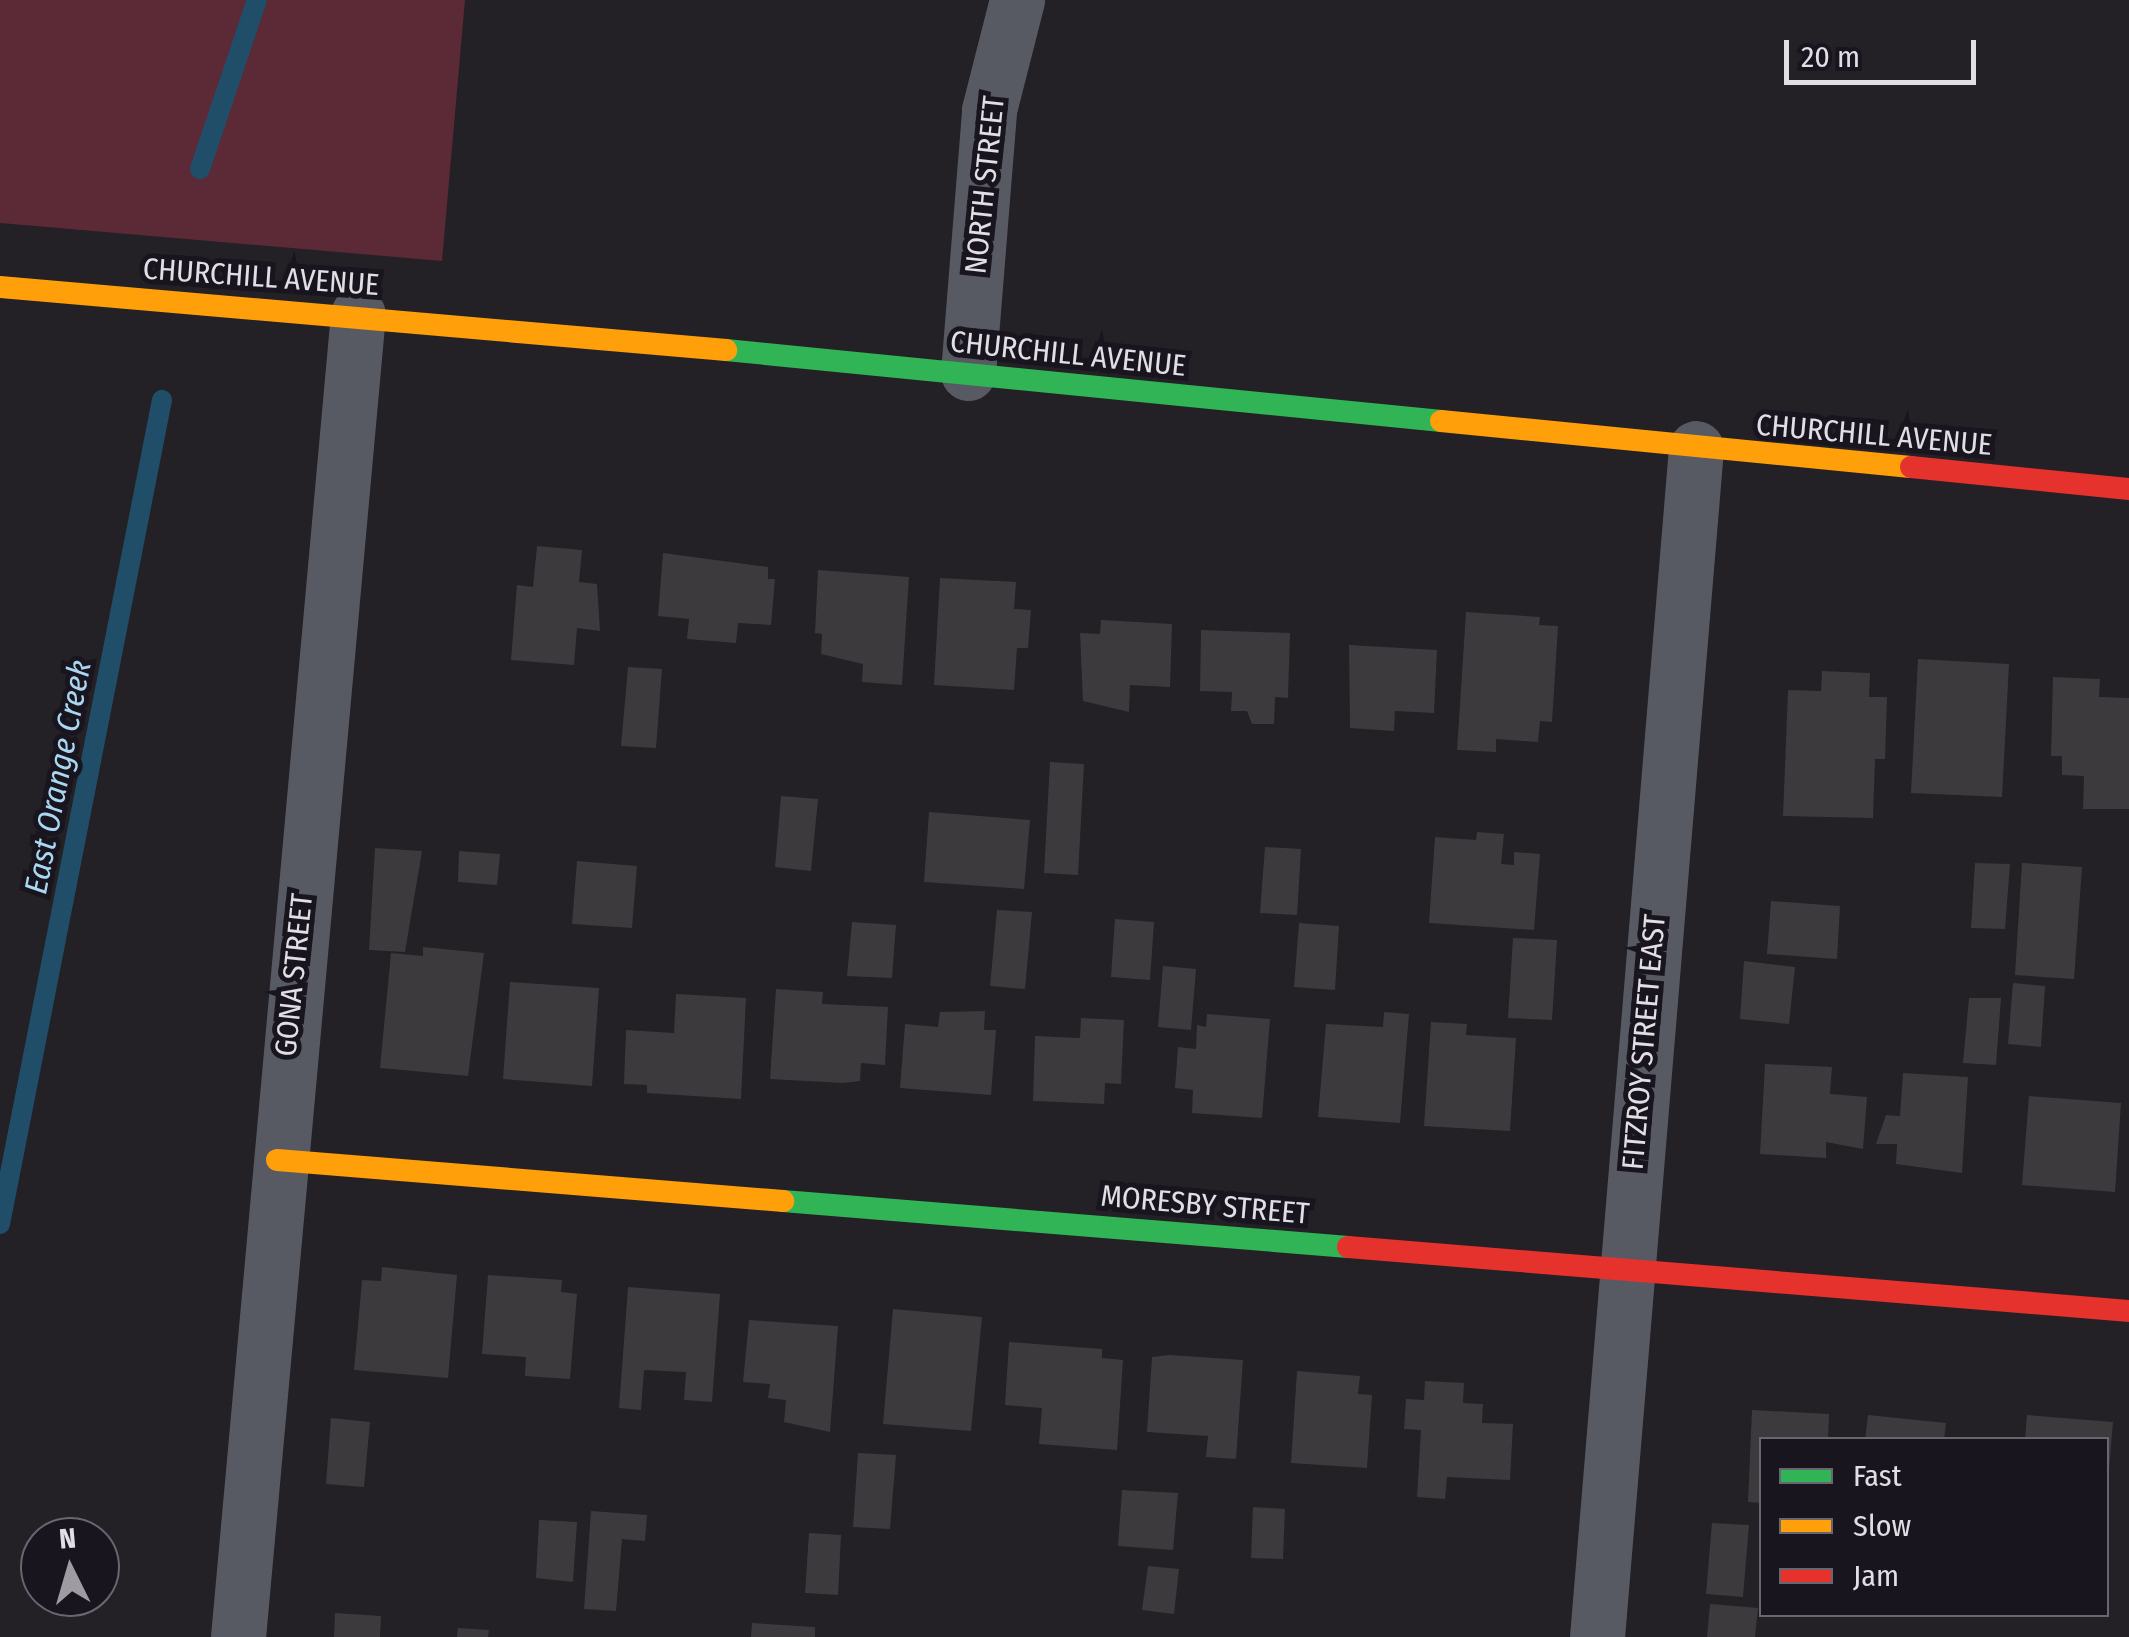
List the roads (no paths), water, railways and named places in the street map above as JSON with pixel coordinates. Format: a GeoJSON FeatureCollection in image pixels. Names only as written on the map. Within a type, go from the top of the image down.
{"type":"FeatureCollection","features":[{"type":"Feature","properties":{"kind":"street","name":"NORTH STREET"},"geometry":{"type":"LineString","coordinates":[[968,374],[990,110],[1017,0]]}},
{"type":"Feature","properties":{"kind":"street","name":"CHURCHILL AVENUE"},"geometry":{"type":"LineString","coordinates":[[0,288],[358,314],[2129,489]]}},
{"type":"Feature","properties":{"kind":"street","name":"GONA STREET"},"geometry":{"type":"LineString","coordinates":[[238,1637],[276,1160],[358,314]]}},
{"type":"Feature","properties":{"kind":"street","name":"FITZROY STREET EAST"},"geometry":{"type":"LineString","coordinates":[[1597,1637],[1624,1269],[1696,448]]}},
{"type":"Feature","properties":{"kind":"street","name":"MORESBY STREET"},"geometry":{"type":"LineString","coordinates":[[276,1160],[2129,1311]]}},
{"type":"Feature","properties":{"kind":"waterway","name":"East Orange Creek"},"geometry":{"type":"LineString","coordinates":[[200,169],[257,0]]}},
{"type":"Feature","properties":{"kind":"waterway","name":"East Orange Creek"},"geometry":{"type":"LineString","coordinates":[[0,1224],[162,400]]}}]}
